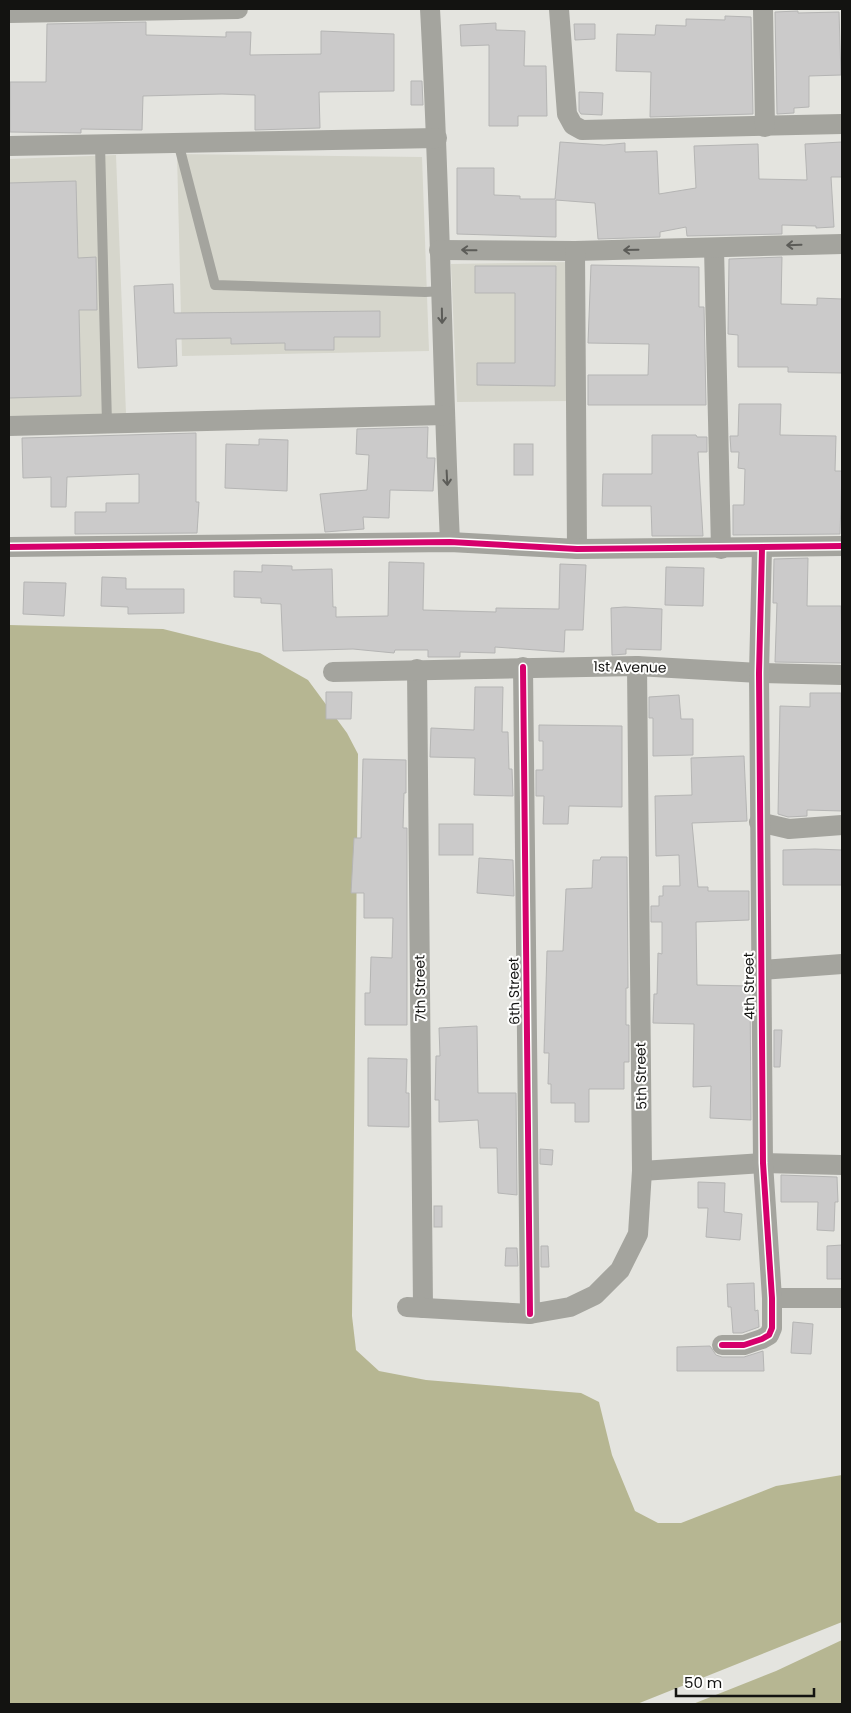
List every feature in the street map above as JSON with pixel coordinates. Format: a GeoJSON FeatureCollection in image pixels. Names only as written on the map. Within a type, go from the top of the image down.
{"type":"FeatureCollection","features":[{"type":"Feature","properties":{"kind":"street"},"geometry":{"type":"LineString","coordinates":[[9,13],[238,9]]}},
{"type":"Feature","properties":{"kind":"street"},"geometry":{"type":"LineString","coordinates":[[430,9],[438,138],[439,250],[450,542]]}},
{"type":"Feature","properties":{"kind":"street"},"geometry":{"type":"LineString","coordinates":[[558,9],[567,114],[573,125],[582,130],[842,124]]}},
{"type":"Feature","properties":{"kind":"street"},"geometry":{"type":"LineString","coordinates":[[763,9],[766,126]]}},
{"type":"Feature","properties":{"kind":"street"},"geometry":{"type":"LineString","coordinates":[[9,146],[438,138]]}},
{"type":"Feature","properties":{"kind":"street"},"geometry":{"type":"LineString","coordinates":[[439,250],[575,251],[842,244]]}},
{"type":"Feature","properties":{"kind":"street"},"geometry":{"type":"LineString","coordinates":[[714,248],[720,549]]}},
{"type":"Feature","properties":{"kind":"street"},"geometry":{"type":"LineString","coordinates":[[575,251],[577,549]]}},
{"type":"Feature","properties":{"kind":"street"},"geometry":{"type":"LineString","coordinates":[[9,426],[444,416]]}},
{"type":"Feature","properties":{"kind":"street"},"geometry":{"type":"LineString","coordinates":[[9,547],[450,542],[577,549],[720,549],[842,546]]}},
{"type":"Feature","properties":{"kind":"street","name":"4th Street"},"geometry":{"type":"LineString","coordinates":[[722,1345],[744,1345],[769,1335],[772,1328],[772,1298],[763,1163],[759,673],[762,548]]}},
{"type":"Feature","properties":{"kind":"street","name":"1st Avenue"},"geometry":{"type":"LineString","coordinates":[[333,672],[638,666],[759,673],[842,675]]}},
{"type":"Feature","properties":{"kind":"street","name":"5th Street"},"geometry":{"type":"LineString","coordinates":[[415,1308],[530,1314],[570,1308],[595,1295],[620,1270],[638,1234],[642,1171],[638,666]]}},
{"type":"Feature","properties":{"kind":"street","name":"6th Street"},"geometry":{"type":"LineString","coordinates":[[523,667],[530,1314]]}},
{"type":"Feature","properties":{"kind":"street","name":"7th Street"},"geometry":{"type":"LineString","coordinates":[[415,1308],[417,669]]}},
{"type":"Feature","properties":{"kind":"street"},"geometry":{"type":"LineString","coordinates":[[760,822],[790,829],[842,825]]}},
{"type":"Feature","properties":{"kind":"street"},"geometry":{"type":"LineString","coordinates":[[761,970],[842,964]]}},
{"type":"Feature","properties":{"kind":"street"},"geometry":{"type":"LineString","coordinates":[[642,1171],[763,1163],[842,1165]]}},
{"type":"Feature","properties":{"kind":"street"},"geometry":{"type":"LineString","coordinates":[[772,1298],[842,1298]]}},
{"type":"Feature","properties":{"kind":"lane"},"geometry":{"type":"LineString","coordinates":[[178,142],[215,285],[425,292],[442,290]]}},
{"type":"Feature","properties":{"kind":"lane"},"geometry":{"type":"LineString","coordinates":[[100,144],[107,424]]}},
{"type":"Feature","properties":{"kind":"shaded area"},"geometry":{"type":"Polygon","coordinates":[[[177,154],[422,157],[429,351],[182,356],[177,154]]]}},
{"type":"Feature","properties":{"kind":"shaded area"},"geometry":{"type":"Polygon","coordinates":[[[116,155],[126,414],[9,417],[9,159],[116,155]]]}},
{"type":"Feature","properties":{"kind":"shaded area"},"geometry":{"type":"Polygon","coordinates":[[[572,262],[572,401],[457,402],[451,264],[572,262]]]}},
{"type":"Feature","properties":{"kind":"shaded area"},"geometry":{"type":"Polygon","coordinates":[[[9,625],[163,629],[260,653],[308,680],[347,733],[358,754],[352,1316],[356,1350],[379,1371],[426,1380],[581,1393],[599,1402],[612,1455],[635,1511],[658,1523],[681,1523],[776,1486],[842,1475],[842,1622],[637,1704],[9,1704],[9,625]]]}},
{"type":"Feature","properties":{"kind":"shaded area"},"geometry":{"type":"Polygon","coordinates":[[[842,1640],[842,1704],[693,1704],[776,1671],[842,1640]]]}},
{"type":"Feature","properties":{"kind":"building"},"geometry":{"type":"Polygon","coordinates":[[[798,11],[798,13],[839,12],[841,75],[809,76],[809,107],[794,108],[794,113],[777,114],[775,12],[798,11]]]}},
{"type":"Feature","properties":{"kind":"building"},"geometry":{"type":"Polygon","coordinates":[[[725,16],[751,17],[753,114],[650,117],[651,72],[616,71],[617,34],[655,35],[656,25],[686,26],[686,19],[725,20],[725,16]]]}},
{"type":"Feature","properties":{"kind":"building"},"geometry":{"type":"Polygon","coordinates":[[[146,22],[146,35],[226,37],[226,32],[251,32],[250,55],[321,54],[321,31],[394,34],[394,91],[319,92],[320,128],[255,130],[255,95],[222,94],[143,96],[142,130],[81,129],[81,133],[10,132],[10,82],[46,82],[47,24],[146,22]]]}},
{"type":"Feature","properties":{"kind":"building"},"geometry":{"type":"Polygon","coordinates":[[[496,23],[496,30],[525,31],[524,66],[546,66],[547,116],[518,116],[518,126],[489,126],[489,45],[461,46],[460,25],[496,23]]]}},
{"type":"Feature","properties":{"kind":"building"},"geometry":{"type":"Polygon","coordinates":[[[574,24],[595,24],[595,39],[575,40],[574,24]]]}},
{"type":"Feature","properties":{"kind":"building"},"geometry":{"type":"Polygon","coordinates":[[[411,81],[422,81],[423,105],[411,105],[411,81]]]}},
{"type":"Feature","properties":{"kind":"building"},"geometry":{"type":"Polygon","coordinates":[[[579,92],[603,93],[602,115],[581,114],[579,111],[579,92]]]}},
{"type":"Feature","properties":{"kind":"building"},"geometry":{"type":"Polygon","coordinates":[[[560,142],[604,145],[625,143],[625,152],[657,151],[659,194],[696,188],[694,146],[758,144],[759,179],[807,180],[805,144],[842,142],[842,177],[831,177],[834,227],[816,228],[816,226],[782,225],[782,234],[687,236],[686,227],[660,232],[660,237],[598,239],[595,203],[556,200],[556,237],[457,234],[457,168],[494,168],[494,195],[520,196],[520,199],[555,199],[560,142]]]}},
{"type":"Feature","properties":{"kind":"building"},"geometry":{"type":"Polygon","coordinates":[[[76,181],[78,258],[96,257],[97,310],[79,310],[81,396],[9,398],[9,183],[76,181]]]}},
{"type":"Feature","properties":{"kind":"building"},"geometry":{"type":"Polygon","coordinates":[[[782,257],[781,304],[817,305],[817,298],[842,299],[842,373],[788,372],[788,367],[738,367],[738,335],[728,334],[729,259],[782,257]]]}},
{"type":"Feature","properties":{"kind":"building"},"geometry":{"type":"Polygon","coordinates":[[[591,265],[699,267],[699,307],[704,307],[706,405],[588,405],[588,375],[648,375],[649,344],[588,343],[591,265]]]}},
{"type":"Feature","properties":{"kind":"building"},"geometry":{"type":"Polygon","coordinates":[[[475,266],[556,266],[555,386],[477,385],[477,363],[515,363],[515,293],[475,293],[475,266]]]}},
{"type":"Feature","properties":{"kind":"building"},"geometry":{"type":"Polygon","coordinates":[[[173,284],[174,313],[380,311],[380,337],[334,337],[334,350],[285,350],[285,343],[231,344],[231,338],[176,339],[177,366],[138,368],[134,286],[173,284]]]}},
{"type":"Feature","properties":{"kind":"building"},"geometry":{"type":"Polygon","coordinates":[[[739,404],[781,404],[780,435],[836,436],[835,471],[842,471],[840,534],[733,535],[733,505],[744,505],[745,469],[738,468],[739,452],[731,452],[730,436],[738,436],[739,404]]]}},
{"type":"Feature","properties":{"kind":"building"},"geometry":{"type":"Polygon","coordinates":[[[428,427],[427,458],[435,458],[433,491],[390,490],[389,518],[363,517],[364,529],[325,532],[320,494],[367,490],[369,455],[356,454],[357,429],[428,427]]]}},
{"type":"Feature","properties":{"kind":"building"},"geometry":{"type":"Polygon","coordinates":[[[196,433],[196,502],[199,502],[197,533],[75,534],[75,512],[106,512],[106,503],[139,503],[139,474],[67,477],[66,507],[51,507],[51,477],[23,478],[22,438],[196,433]]]}},
{"type":"Feature","properties":{"kind":"building"},"geometry":{"type":"Polygon","coordinates":[[[652,435],[696,435],[697,437],[707,437],[707,452],[698,452],[703,536],[652,536],[651,506],[602,506],[603,474],[652,474],[652,435]]]}},
{"type":"Feature","properties":{"kind":"building"},"geometry":{"type":"Polygon","coordinates":[[[259,439],[288,440],[287,491],[225,488],[226,444],[259,445],[259,439]]]}},
{"type":"Feature","properties":{"kind":"building"},"geometry":{"type":"Polygon","coordinates":[[[514,444],[533,444],[533,475],[514,475],[514,444]]]}},
{"type":"Feature","properties":{"kind":"building"},"geometry":{"type":"Polygon","coordinates":[[[808,558],[807,606],[841,606],[842,663],[775,662],[777,603],[773,603],[774,559],[808,558]]]}},
{"type":"Feature","properties":{"kind":"building"},"geometry":{"type":"Polygon","coordinates":[[[389,562],[424,563],[423,610],[496,612],[496,608],[559,609],[560,564],[586,565],[583,630],[565,630],[564,652],[495,647],[495,653],[460,652],[460,657],[428,657],[428,650],[395,650],[394,653],[353,649],[283,651],[281,604],[261,603],[261,598],[234,597],[234,571],[262,572],[262,565],[292,566],[292,570],[332,569],[333,607],[336,607],[336,617],[388,616],[389,562]]]}},
{"type":"Feature","properties":{"kind":"building"},"geometry":{"type":"Polygon","coordinates":[[[666,567],[704,568],[703,606],[665,605],[666,567]]]}},
{"type":"Feature","properties":{"kind":"building"},"geometry":{"type":"Polygon","coordinates":[[[102,577],[126,578],[126,589],[184,589],[184,613],[128,614],[128,607],[101,606],[102,577]]]}},
{"type":"Feature","properties":{"kind":"building"},"geometry":{"type":"Polygon","coordinates":[[[24,582],[66,583],[64,616],[23,614],[24,582]]]}},
{"type":"Feature","properties":{"kind":"building"},"geometry":{"type":"Polygon","coordinates":[[[611,608],[662,609],[661,650],[626,649],[626,654],[612,655],[611,608]]]}},
{"type":"Feature","properties":{"kind":"building"},"geometry":{"type":"Polygon","coordinates":[[[475,687],[503,687],[502,732],[508,732],[509,769],[512,769],[513,796],[474,795],[475,758],[430,757],[431,728],[474,730],[475,687]]]}},
{"type":"Feature","properties":{"kind":"building"},"geometry":{"type":"Polygon","coordinates":[[[326,692],[352,692],[351,719],[326,719],[326,692]]]}},
{"type":"Feature","properties":{"kind":"building"},"geometry":{"type":"Polygon","coordinates":[[[810,693],[841,693],[842,811],[807,810],[807,816],[788,817],[778,814],[780,706],[810,707],[810,693]]]}},
{"type":"Feature","properties":{"kind":"building"},"geometry":{"type":"Polygon","coordinates":[[[679,695],[681,719],[693,719],[693,755],[653,756],[653,718],[649,718],[649,697],[679,695]]]}},
{"type":"Feature","properties":{"kind":"building"},"geometry":{"type":"Polygon","coordinates":[[[539,725],[622,726],[622,807],[569,806],[568,824],[543,824],[544,796],[536,796],[536,770],[543,770],[543,741],[539,741],[539,725]]]}},
{"type":"Feature","properties":{"kind":"building"},"geometry":{"type":"Polygon","coordinates":[[[744,756],[747,821],[692,823],[698,887],[708,887],[708,891],[749,891],[749,920],[696,922],[697,985],[750,986],[751,1120],[710,1118],[711,1086],[693,1087],[694,1024],[653,1023],[654,994],[657,994],[658,953],[662,954],[662,922],[651,922],[651,906],[659,906],[659,896],[663,896],[663,886],[680,886],[679,855],[656,856],[655,796],[692,795],[691,758],[744,756]]]}},
{"type":"Feature","properties":{"kind":"building"},"geometry":{"type":"Polygon","coordinates":[[[363,759],[406,760],[403,828],[407,828],[407,1025],[365,1025],[365,993],[370,993],[371,957],[392,958],[393,918],[364,918],[364,893],[351,893],[354,838],[361,838],[363,759]]]}},
{"type":"Feature","properties":{"kind":"building"},"geometry":{"type":"Polygon","coordinates":[[[439,824],[473,824],[473,855],[439,855],[439,824]]]}},
{"type":"Feature","properties":{"kind":"building"},"geometry":{"type":"Polygon","coordinates":[[[783,850],[842,850],[842,885],[783,885],[783,850]]]}},
{"type":"Feature","properties":{"kind":"building"},"geometry":{"type":"Polygon","coordinates":[[[601,857],[627,857],[628,988],[626,988],[626,1025],[629,1025],[629,1062],[624,1062],[624,1089],[589,1089],[589,1122],[575,1122],[575,1103],[551,1103],[551,1084],[548,1084],[549,1053],[544,1053],[547,951],[563,951],[566,889],[592,888],[593,860],[600,860],[601,857]]]}},
{"type":"Feature","properties":{"kind":"building"},"geometry":{"type":"Polygon","coordinates":[[[479,858],[513,860],[514,896],[477,893],[479,858]]]}},
{"type":"Feature","properties":{"kind":"building"},"geometry":{"type":"Polygon","coordinates":[[[477,1026],[478,1093],[516,1093],[517,1195],[498,1193],[497,1148],[480,1148],[478,1120],[439,1122],[439,1100],[435,1100],[436,1056],[440,1056],[439,1028],[477,1026]]]}},
{"type":"Feature","properties":{"kind":"building"},"geometry":{"type":"Polygon","coordinates":[[[774,1030],[782,1030],[780,1067],[774,1067],[774,1030]]]}},
{"type":"Feature","properties":{"kind":"building"},"geometry":{"type":"Polygon","coordinates":[[[368,1058],[407,1059],[406,1093],[409,1093],[409,1127],[368,1126],[368,1058]]]}},
{"type":"Feature","properties":{"kind":"building"},"geometry":{"type":"Polygon","coordinates":[[[540,1149],[553,1150],[552,1165],[540,1164],[540,1149]]]}},
{"type":"Feature","properties":{"kind":"building"},"geometry":{"type":"Polygon","coordinates":[[[781,1175],[837,1177],[838,1202],[835,1202],[834,1231],[817,1230],[818,1202],[781,1202],[781,1175]]]}},
{"type":"Feature","properties":{"kind":"building"},"geometry":{"type":"Polygon","coordinates":[[[698,1182],[725,1183],[724,1212],[742,1214],[740,1240],[706,1237],[708,1208],[698,1208],[698,1182]]]}},
{"type":"Feature","properties":{"kind":"building"},"geometry":{"type":"Polygon","coordinates":[[[434,1206],[442,1206],[442,1227],[434,1227],[434,1206]]]}},
{"type":"Feature","properties":{"kind":"building"},"geometry":{"type":"Polygon","coordinates":[[[842,1245],[842,1279],[827,1279],[827,1246],[842,1245]]]}},
{"type":"Feature","properties":{"kind":"building"},"geometry":{"type":"Polygon","coordinates":[[[541,1246],[548,1246],[549,1267],[541,1267],[541,1246]]]}},
{"type":"Feature","properties":{"kind":"building"},"geometry":{"type":"Polygon","coordinates":[[[506,1248],[517,1248],[518,1266],[505,1266],[506,1248]]]}},
{"type":"Feature","properties":{"kind":"building"},"geometry":{"type":"Polygon","coordinates":[[[754,1283],[755,1311],[758,1310],[759,1327],[742,1333],[733,1333],[731,1307],[728,1307],[727,1284],[754,1283]]]}},
{"type":"Feature","properties":{"kind":"building"},"geometry":{"type":"Polygon","coordinates":[[[793,1322],[813,1324],[811,1354],[791,1353],[793,1322]]]}},
{"type":"Feature","properties":{"kind":"building"},"geometry":{"type":"Polygon","coordinates":[[[710,1346],[716,1355],[722,1357],[744,1357],[763,1351],[764,1371],[677,1371],[677,1347],[710,1346]]]}},
{"type":"Feature","properties":{"kind":"cycle path"},"geometry":{"type":"LineString","coordinates":[[9,547],[450,542],[577,549],[842,546]]}},
{"type":"Feature","properties":{"kind":"cycle path"},"geometry":{"type":"LineString","coordinates":[[722,1345],[744,1345],[762,1339],[769,1335],[772,1328],[772,1298],[763,1163],[759,673],[762,548]]}},
{"type":"Feature","properties":{"kind":"cycle path"},"geometry":{"type":"LineString","coordinates":[[523,667],[530,1314]]}}]}
